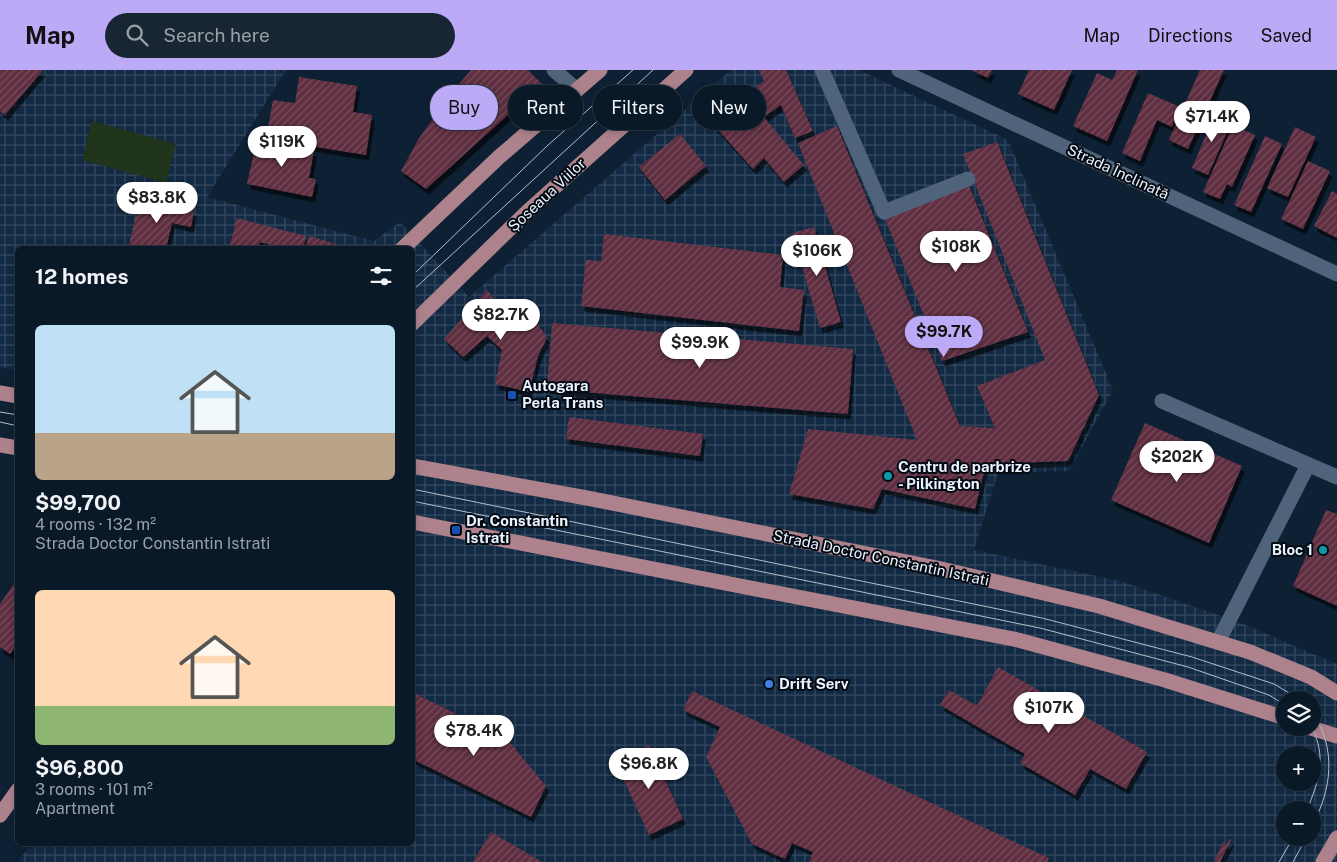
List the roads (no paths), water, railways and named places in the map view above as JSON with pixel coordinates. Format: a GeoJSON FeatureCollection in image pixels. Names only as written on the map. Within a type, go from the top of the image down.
{"type":"FeatureCollection","features":[{"type":"Feature","properties":{"kind":"main road"},"geometry":{"type":"LineString","coordinates":[[583,85],[600,70]]}},
{"type":"Feature","properties":{"kind":"main road","name":"Șoseaua Viilor"},"geometry":{"type":"LineString","coordinates":[[415,321],[528,211],[686,70]]}},
{"type":"Feature","properties":{"kind":"main road"},"geometry":{"type":"LineString","coordinates":[[405,246],[531,130]]}},
{"type":"Feature","properties":{"kind":"main road"},"geometry":{"type":"LineString","coordinates":[[0,393],[15,396]]}},
{"type":"Feature","properties":{"kind":"main road"},"geometry":{"type":"LineString","coordinates":[[0,445],[15,448]]}},
{"type":"Feature","properties":{"kind":"main road","name":"Strada Doctor Constantin Istrati"},"geometry":{"type":"LineString","coordinates":[[415,467],[587,498],[946,570],[1099,606],[1218,642],[1311,677],[1337,694]]}},
{"type":"Feature","properties":{"kind":"main road"},"geometry":{"type":"LineString","coordinates":[[415,523],[1018,640],[1165,680],[1276,715]]}},
{"type":"Feature","properties":{"kind":"main road"},"geometry":{"type":"LineString","coordinates":[[1321,731],[1337,736]]}},
{"type":"Feature","properties":{"kind":"main road"},"geometry":{"type":"LineString","coordinates":[[0,815],[15,794]]}},
{"type":"Feature","properties":{"kind":"main road"},"geometry":{"type":"LineString","coordinates":[[1323,862],[1337,838]]}},
{"type":"Feature","properties":{"kind":"street"},"geometry":{"type":"LineString","coordinates":[[554,70],[571,85]]}},
{"type":"Feature","properties":{"kind":"street"},"geometry":{"type":"LineString","coordinates":[[822,70],[884,212],[968,178]]}},
{"type":"Feature","properties":{"kind":"street","name":"Strada Înclinată"},"geometry":{"type":"LineString","coordinates":[[900,70],[1337,274]]}},
{"type":"Feature","properties":{"kind":"street"},"geometry":{"type":"LineString","coordinates":[[1162,401],[1337,477]]}},
{"type":"Feature","properties":{"kind":"street"},"geometry":{"type":"LineString","coordinates":[[1218,642],[1308,465]]}},
{"type":"Feature","properties":{"kind":"tram line"},"geometry":{"type":"LineString","coordinates":[[415,273],[547,146],[633,70]]}},
{"type":"Feature","properties":{"kind":"tram line"},"geometry":{"type":"LineString","coordinates":[[415,288],[653,70]]}},
{"type":"Feature","properties":{"kind":"tram line"},"geometry":{"type":"LineString","coordinates":[[0,412],[15,414]]}},
{"type":"Feature","properties":{"kind":"tram line"},"geometry":{"type":"LineString","coordinates":[[0,422],[15,425]]}},
{"type":"Feature","properties":{"kind":"tram line"},"geometry":{"type":"LineString","coordinates":[[415,490],[1042,618],[1192,657],[1274,684],[1286,691]]}},
{"type":"Feature","properties":{"kind":"tram line"},"geometry":{"type":"LineString","coordinates":[[415,502],[1040,628],[1188,667],[1269,695],[1276,699]]}},
{"type":"Feature","properties":{"kind":"tram line"},"geometry":{"type":"LineString","coordinates":[[1321,729],[1328,754],[1329,769],[1321,806]]}},
{"type":"Feature","properties":{"kind":"tram line"},"geometry":{"type":"LineString","coordinates":[[1310,801],[1320,769],[1319,749],[1316,736]]}},
{"type":"Feature","properties":{"kind":"tram line"},"geometry":{"type":"LineString","coordinates":[[1279,862],[1288,846]]}},
{"type":"Feature","properties":{"kind":"tram line"},"geometry":{"type":"LineString","coordinates":[[1293,862],[1302,846]]}},
{"type":"Feature","properties":{"kind":"place","name":"Autogara Perla Trans"},"geometry":{"type":"Point","coordinates":[512,395]}},
{"type":"Feature","properties":{"kind":"place","name":"Centru de parbrize - Pilkington"},"geometry":{"type":"Point","coordinates":[888,476]}},
{"type":"Feature","properties":{"kind":"place","name":"Dr. Constantin Istrati"},"geometry":{"type":"Point","coordinates":[456,530]}},
{"type":"Feature","properties":{"kind":"place","name":"Bloc 1"},"geometry":{"type":"Point","coordinates":[1323,550]}},
{"type":"Feature","properties":{"kind":"place","name":"Drift Serv"},"geometry":{"type":"Point","coordinates":[769,684]}}]}
